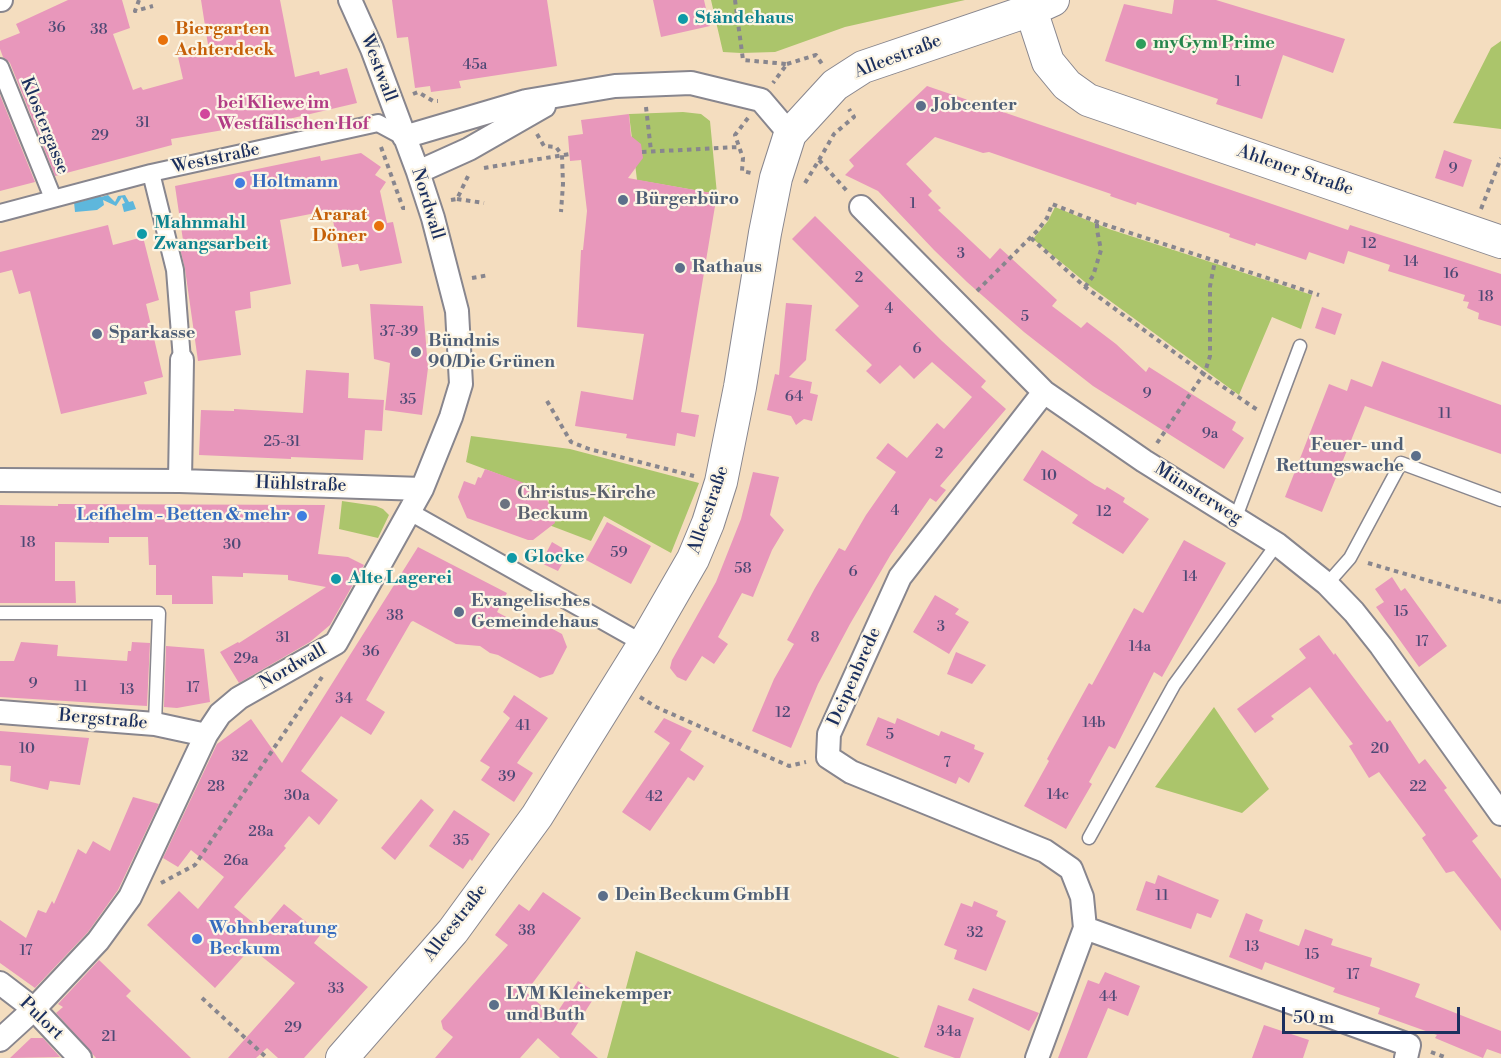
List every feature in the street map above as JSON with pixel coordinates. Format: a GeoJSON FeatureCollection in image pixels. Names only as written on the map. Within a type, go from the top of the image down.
{"type":"FeatureCollection","features":[{"type":"Feature","properties":{"kind":"main road","name":"Ahlener Straße"},"geometry":{"type":"LineString","coordinates":[[1042,5],[1048,62],[1067,85],[1088,100],[1501,242]]}},
{"type":"Feature","properties":{"kind":"main road","name":"Alleestraße"},"geometry":{"type":"LineString","coordinates":[[342,1058],[453,931],[537,816],[644,644],[693,559],[708,524],[721,482],[740,387],[767,222],[776,178],[790,134],[835,85],[863,67],[1042,5]]}},
{"type":"Feature","properties":{"kind":"street","name":"Westwall"},"geometry":{"type":"LineString","coordinates":[[350,0],[372,49],[404,137]]}},
{"type":"Feature","properties":{"kind":"street","name":"Klostergasse"},"geometry":{"type":"LineString","coordinates":[[0,67],[53,198]]}},
{"type":"Feature","properties":{"kind":"street"},"geometry":{"type":"LineString","coordinates":[[404,137],[526,101],[615,86],[691,83],[761,100],[790,134]]}},
{"type":"Feature","properties":{"kind":"street"},"geometry":{"type":"LineString","coordinates":[[418,172],[469,149],[569,94]]}},
{"type":"Feature","properties":{"kind":"street","name":"Weststraße"},"geometry":{"type":"LineString","coordinates":[[0,213],[151,173],[378,123],[404,137]]}},
{"type":"Feature","properties":{"kind":"street","name":"Nordwall"},"geometry":{"type":"LineString","coordinates":[[0,1040],[34,1009],[98,941],[130,897],[206,735],[220,714],[239,698],[336,643],[422,489],[451,417],[461,384],[457,311],[433,218],[404,137]]}},
{"type":"Feature","properties":{"kind":"street"},"geometry":{"type":"LineString","coordinates":[[151,173],[175,270],[182,360],[180,481]]}},
{"type":"Feature","properties":{"kind":"street","name":"Münsterweg"},"geometry":{"type":"LineString","coordinates":[[861,207],[1044,392],[1144,461],[1277,544],[1327,584],[1354,612],[1381,646],[1501,814]]}},
{"type":"Feature","properties":{"kind":"street","name":"Deipenbrede"},"geometry":{"type":"LineString","coordinates":[[828,757],[829,734],[900,577],[1044,392]]}},
{"type":"Feature","properties":{"kind":"street","name":"Hühlstraße"},"geometry":{"type":"LineString","coordinates":[[0,480],[180,481],[422,489]]}},
{"type":"Feature","properties":{"kind":"street"},"geometry":{"type":"LineString","coordinates":[[410,512],[644,644]]}},
{"type":"Feature","properties":{"kind":"street","name":"Bergstraße"},"geometry":{"type":"LineString","coordinates":[[0,712],[155,724],[206,735]]}},
{"type":"Feature","properties":{"kind":"street"},"geometry":{"type":"LineString","coordinates":[[828,757],[851,772],[1045,851],[1071,869],[1082,897],[1085,928],[1037,1058]]}},
{"type":"Feature","properties":{"kind":"street"},"geometry":{"type":"LineString","coordinates":[[1085,928],[1409,1045],[1406,1058]]}},
{"type":"Feature","properties":{"kind":"street","name":"Pulort"},"geometry":{"type":"LineString","coordinates":[[0,983],[34,1009],[80,1058]]}},
{"type":"Feature","properties":{"kind":"lane"},"geometry":{"type":"LineString","coordinates":[[1236,517],[1300,346]]}},
{"type":"Feature","properties":{"kind":"lane"},"geometry":{"type":"LineString","coordinates":[[1327,584],[1350,558],[1401,463],[1501,500]]}},
{"type":"Feature","properties":{"kind":"lane"},"geometry":{"type":"LineString","coordinates":[[1089,837],[1174,685],[1277,544]]}},
{"type":"Feature","properties":{"kind":"lane"},"geometry":{"type":"LineString","coordinates":[[0,613],[159,613],[155,724]]}},
{"type":"Feature","properties":{"kind":"path"},"geometry":{"type":"LineString","coordinates":[[139,0],[135,11],[153,6]]}},
{"type":"Feature","properties":{"kind":"path"},"geometry":{"type":"LineString","coordinates":[[735,0],[743,60],[787,64],[761,100]]}},
{"type":"Feature","properties":{"kind":"path"},"geometry":{"type":"LineString","coordinates":[[646,110],[651,151]]}},
{"type":"Feature","properties":{"kind":"path"},"geometry":{"type":"LineString","coordinates":[[526,116],[544,146],[556,147],[562,155],[561,212]]}},
{"type":"Feature","properties":{"kind":"path"},"geometry":{"type":"LineString","coordinates":[[642,152],[739,147]]}},
{"type":"Feature","properties":{"kind":"path"},"geometry":{"type":"LineString","coordinates":[[1471,232],[1501,158]]}},
{"type":"Feature","properties":{"kind":"path"},"geometry":{"type":"LineString","coordinates":[[804,184],[819,160],[861,207]]}},
{"type":"Feature","properties":{"kind":"path"},"geometry":{"type":"LineString","coordinates":[[457,200],[484,203]]}},
{"type":"Feature","properties":{"kind":"path"},"geometry":{"type":"LineString","coordinates":[[960,308],[1031,238],[1047,218],[1052,204],[1097,222],[1318,295]]}},
{"type":"Feature","properties":{"kind":"path"},"geometry":{"type":"LineString","coordinates":[[1085,286],[1093,276],[1101,250],[1096,230],[1097,222]]}},
{"type":"Feature","properties":{"kind":"path"},"geometry":{"type":"LineString","coordinates":[[1031,238],[1085,286],[1204,374],[1273,420]]}},
{"type":"Feature","properties":{"kind":"path"},"geometry":{"type":"LineString","coordinates":[[1144,461],[1204,374],[1210,356],[1210,286],[1215,261]]}},
{"type":"Feature","properties":{"kind":"path"},"geometry":{"type":"LineString","coordinates":[[547,401],[571,442],[589,449],[721,482]]}},
{"type":"Feature","properties":{"kind":"path"},"geometry":{"type":"LineString","coordinates":[[1350,558],[1501,602]]}},
{"type":"Feature","properties":{"kind":"path"},"geometry":{"type":"LineString","coordinates":[[130,897],[195,865],[321,682],[336,643]]}},
{"type":"Feature","properties":{"kind":"path"},"geometry":{"type":"LineString","coordinates":[[619,684],[656,707],[789,766],[828,757]]}},
{"type":"Feature","properties":{"kind":"path"},"geometry":{"type":"LineString","coordinates":[[202,998],[267,1058]]}},
{"type":"Feature","properties":{"kind":"green space"},"geometry":{"type":"Polygon","coordinates":[[[711,0],[965,0],[845,27],[775,52],[741,53],[723,52],[711,0]]]}},
{"type":"Feature","properties":{"kind":"green space"},"geometry":{"type":"Polygon","coordinates":[[[1501,41],[1501,129],[1453,123],[1491,48],[1501,41]]]}},
{"type":"Feature","properties":{"kind":"green space"},"geometry":{"type":"Polygon","coordinates":[[[683,112],[701,114],[710,121],[717,194],[637,180],[629,114],[683,112]]]}},
{"type":"Feature","properties":{"kind":"green space"},"geometry":{"type":"Polygon","coordinates":[[[1055,207],[1109,229],[1312,295],[1301,329],[1272,317],[1239,395],[1091,287],[1033,239],[1048,221],[1055,207]]]}},
{"type":"Feature","properties":{"kind":"green space"},"geometry":{"type":"Polygon","coordinates":[[[471,436],[570,449],[699,483],[671,553],[604,516],[591,541],[549,525],[547,506],[550,498],[537,493],[538,489],[466,462],[471,436]]]}},
{"type":"Feature","properties":{"kind":"green space"},"geometry":{"type":"Polygon","coordinates":[[[342,501],[376,506],[389,515],[378,538],[339,529],[342,501]]]}},
{"type":"Feature","properties":{"kind":"green space"},"geometry":{"type":"Polygon","coordinates":[[[1214,707],[1269,789],[1242,813],[1155,787],[1214,707]]]}},
{"type":"Feature","properties":{"kind":"green space"},"geometry":{"type":"Polygon","coordinates":[[[636,951],[900,1058],[607,1058],[636,951]]]}},
{"type":"Feature","properties":{"kind":"water"},"geometry":{"type":"Polygon","coordinates":[[[99,194],[101,197],[108,195],[115,202],[118,196],[125,195],[129,202],[133,201],[136,209],[124,212],[122,204],[125,203],[122,197],[116,206],[103,200],[104,205],[97,210],[75,212],[74,202],[84,201],[99,194]]]}},
{"type":"Feature","properties":{"kind":"building"},"geometry":{"type":"Polygon","coordinates":[[[68,0],[122,0],[130,28],[113,34],[133,90],[141,87],[143,90],[183,79],[178,57],[209,51],[201,0],[280,0],[295,77],[319,71],[320,75],[347,68],[357,103],[293,118],[171,139],[172,145],[55,176],[10,63],[3,57],[0,41],[20,33],[16,24],[68,0]]]}},
{"type":"Feature","properties":{"kind":"building"},"geometry":{"type":"Polygon","coordinates":[[[392,0],[547,0],[557,66],[459,81],[461,88],[431,92],[430,86],[415,88],[408,37],[397,38],[392,0]]]}},
{"type":"Feature","properties":{"kind":"building","name":"Ständehaus"},"geometry":{"type":"Polygon","coordinates":[[[653,0],[704,0],[710,26],[661,37],[653,0]]]}},
{"type":"Feature","properties":{"kind":"building"},"geometry":{"type":"Polygon","coordinates":[[[1174,0],[1216,0],[1345,39],[1333,73],[1283,55],[1262,119],[1216,104],[1218,99],[1105,61],[1124,4],[1172,14],[1174,0]]]}},
{"type":"Feature","properties":{"kind":"building"},"geometry":{"type":"Polygon","coordinates":[[[927,86],[1348,230],[1350,225],[1501,274],[1501,326],[1478,319],[1479,313],[1467,308],[1469,302],[1463,301],[1465,295],[1388,271],[1390,265],[1348,251],[1344,264],[1309,252],[1306,260],[1256,243],[1255,246],[1229,237],[1230,234],[1137,202],[1136,205],[1110,196],[1111,194],[989,152],[983,153],[935,137],[906,164],[932,191],[928,195],[941,208],[938,210],[990,259],[1000,248],[1057,300],[1052,306],[1081,328],[1087,322],[1116,344],[1146,372],[1149,367],[1236,422],[1232,430],[1244,438],[1224,469],[1093,386],[1024,332],[967,282],[878,191],[845,175],[854,166],[849,160],[927,86]]]}},
{"type":"Feature","properties":{"kind":"building"},"geometry":{"type":"Polygon","coordinates":[[[0,95],[35,182],[0,191],[0,95]]]}},
{"type":"Feature","properties":{"kind":"building","name":"Rathaus"},"geometry":{"type":"Polygon","coordinates":[[[629,114],[631,136],[641,144],[643,158],[628,178],[717,194],[681,412],[699,415],[695,437],[677,433],[675,446],[626,438],[627,434],[575,426],[581,391],[633,400],[644,334],[577,327],[581,250],[583,250],[587,211],[581,160],[570,161],[568,136],[583,134],[581,120],[629,114]]]}},
{"type":"Feature","properties":{"kind":"building"},"geometry":{"type":"Polygon","coordinates":[[[1444,150],[1472,160],[1463,187],[1435,178],[1444,150]]]}},
{"type":"Feature","properties":{"kind":"building"},"geometry":{"type":"Polygon","coordinates":[[[361,153],[381,167],[375,175],[386,182],[380,191],[387,223],[393,222],[402,263],[360,271],[358,264],[342,267],[331,210],[280,220],[291,284],[250,292],[251,308],[235,311],[241,355],[198,361],[180,248],[184,247],[175,186],[320,156],[321,161],[361,153]]]}},
{"type":"Feature","properties":{"kind":"building"},"geometry":{"type":"Polygon","coordinates":[[[815,216],[986,381],[981,387],[1006,409],[940,486],[946,490],[936,502],[930,498],[891,554],[818,684],[791,748],[752,731],[774,679],[794,644],[787,640],[815,588],[839,548],[845,551],[866,515],[896,472],[876,458],[888,443],[907,458],[937,423],[944,429],[972,397],[932,362],[914,379],[900,365],[880,384],[866,371],[872,365],[835,330],[859,306],[792,239],[815,216]]]}},
{"type":"Feature","properties":{"kind":"building","name":"Sparkasse"},"geometry":{"type":"Polygon","coordinates":[[[108,225],[113,245],[143,237],[159,300],[146,304],[163,377],[144,382],[147,394],[61,414],[30,291],[19,294],[12,270],[0,273],[0,252],[108,225]]]}},
{"type":"Feature","properties":{"kind":"building"},"geometry":{"type":"Polygon","coordinates":[[[786,303],[812,305],[806,360],[789,377],[812,382],[810,393],[818,395],[812,421],[804,419],[796,425],[791,416],[767,410],[775,374],[779,375],[786,303]]]}},
{"type":"Feature","properties":{"kind":"building"},"geometry":{"type":"Polygon","coordinates":[[[370,304],[423,306],[428,368],[422,415],[385,410],[390,363],[374,359],[370,304]]]}},
{"type":"Feature","properties":{"kind":"building"},"geometry":{"type":"Polygon","coordinates":[[[1322,307],[1342,314],[1335,335],[1315,328],[1322,307]]]}},
{"type":"Feature","properties":{"kind":"building"},"geometry":{"type":"Polygon","coordinates":[[[1382,361],[1501,405],[1501,454],[1365,406],[1322,512],[1285,497],[1329,384],[1347,391],[1351,379],[1372,387],[1382,361]]]}},
{"type":"Feature","properties":{"kind":"building"},"geometry":{"type":"Polygon","coordinates":[[[306,370],[349,373],[348,398],[384,400],[382,431],[365,430],[363,460],[199,455],[201,410],[234,411],[234,409],[303,413],[306,370]]]}},
{"type":"Feature","properties":{"kind":"building"},"geometry":{"type":"Polygon","coordinates":[[[1042,450],[1095,485],[1105,490],[1107,487],[1125,498],[1123,502],[1149,519],[1123,554],[1072,523],[1078,515],[1023,480],[1042,450]]]}},
{"type":"Feature","properties":{"kind":"building","name":"Christus-Kirche Beckum"},"geometry":{"type":"Polygon","coordinates":[[[485,469],[538,488],[537,491],[543,493],[553,511],[555,523],[533,540],[528,540],[467,518],[458,497],[464,481],[475,485],[485,469]]]}},
{"type":"Feature","properties":{"kind":"building"},"geometry":{"type":"Polygon","coordinates":[[[753,472],[779,477],[770,515],[784,530],[772,550],[753,597],[742,593],[718,637],[728,644],[714,664],[702,656],[686,681],[677,677],[670,668],[672,660],[716,582],[741,519],[753,472]]]}},
{"type":"Feature","properties":{"kind":"building"},"geometry":{"type":"Polygon","coordinates":[[[58,504],[325,505],[318,554],[348,557],[364,565],[330,625],[310,642],[239,683],[220,652],[239,643],[326,587],[288,580],[288,575],[243,573],[243,577],[212,576],[213,604],[172,604],[172,595],[156,595],[156,565],[149,565],[148,537],[109,537],[109,543],[55,542],[55,581],[75,581],[76,603],[0,603],[0,505],[58,506],[58,504]]]}},
{"type":"Feature","properties":{"kind":"building"},"geometry":{"type":"Polygon","coordinates":[[[607,522],[651,546],[631,584],[586,560],[607,522]]]}},
{"type":"Feature","properties":{"kind":"building"},"geometry":{"type":"Polygon","coordinates":[[[1184,540],[1226,563],[1162,677],[1154,672],[1115,749],[1109,746],[1089,782],[1092,784],[1066,829],[1024,806],[1089,683],[1092,685],[1134,608],[1143,613],[1184,540]]]}},
{"type":"Feature","properties":{"kind":"building"},"geometry":{"type":"Polygon","coordinates":[[[552,542],[569,552],[558,571],[541,563],[552,542]]]}},
{"type":"Feature","properties":{"kind":"building"},"geometry":{"type":"Polygon","coordinates":[[[418,547],[507,593],[497,612],[523,626],[536,620],[562,634],[567,647],[553,674],[540,678],[480,646],[456,644],[411,622],[366,700],[385,712],[371,735],[341,716],[301,771],[338,800],[319,825],[309,816],[284,846],[286,848],[234,907],[262,930],[284,904],[321,934],[314,943],[368,987],[304,1058],[278,1058],[267,1048],[256,1058],[228,1058],[295,983],[251,948],[215,988],[147,925],[179,891],[198,909],[224,877],[191,850],[178,867],[163,858],[217,744],[251,719],[282,763],[418,547]]]}},
{"type":"Feature","properties":{"kind":"building"},"geometry":{"type":"Polygon","coordinates":[[[1392,577],[1401,591],[1405,588],[1447,646],[1419,667],[1376,607],[1384,602],[1375,589],[1392,577]]]}},
{"type":"Feature","properties":{"kind":"building"},"geometry":{"type":"Polygon","coordinates":[[[935,595],[959,609],[955,614],[969,622],[949,654],[913,632],[935,595]]]}},
{"type":"Feature","properties":{"kind":"building"},"geometry":{"type":"Polygon","coordinates":[[[1319,635],[1387,722],[1390,720],[1419,764],[1425,759],[1447,788],[1444,790],[1478,836],[1472,841],[1501,879],[1501,931],[1454,871],[1446,873],[1422,838],[1426,835],[1379,772],[1369,778],[1349,746],[1353,744],[1310,687],[1271,716],[1274,719],[1255,733],[1237,709],[1306,658],[1299,649],[1319,635]]]}},
{"type":"Feature","properties":{"kind":"building"},"geometry":{"type":"Polygon","coordinates":[[[21,642],[58,645],[57,656],[127,661],[132,642],[150,643],[147,706],[0,697],[0,661],[14,661],[21,642]]]}},
{"type":"Feature","properties":{"kind":"building"},"geometry":{"type":"Polygon","coordinates":[[[166,646],[204,649],[210,702],[177,708],[164,707],[166,646]]]}},
{"type":"Feature","properties":{"kind":"building"},"geometry":{"type":"Polygon","coordinates":[[[956,652],[986,665],[972,684],[947,674],[956,652]]]}},
{"type":"Feature","properties":{"kind":"building"},"geometry":{"type":"Polygon","coordinates":[[[514,695],[548,718],[517,763],[533,773],[514,802],[481,780],[490,767],[480,761],[510,718],[503,712],[514,695]]]}},
{"type":"Feature","properties":{"kind":"building"},"geometry":{"type":"Polygon","coordinates":[[[878,717],[895,724],[897,718],[939,736],[941,731],[975,745],[974,749],[984,753],[969,783],[959,777],[956,784],[866,745],[878,717]]]}},
{"type":"Feature","properties":{"kind":"building"},"geometry":{"type":"Polygon","coordinates":[[[664,718],[692,731],[680,750],[704,766],[694,781],[688,777],[650,831],[622,812],[670,743],[654,732],[664,718]]]}},
{"type":"Feature","properties":{"kind":"building"},"geometry":{"type":"Polygon","coordinates":[[[0,731],[89,738],[80,785],[50,781],[48,790],[10,781],[11,766],[0,765],[0,731]]]}},
{"type":"Feature","properties":{"kind":"building"},"geometry":{"type":"Polygon","coordinates":[[[133,797],[159,804],[118,890],[88,932],[35,988],[0,963],[0,920],[26,938],[38,910],[46,913],[52,901],[54,904],[78,849],[86,854],[93,841],[110,851],[133,797]]]}},
{"type":"Feature","properties":{"kind":"building"},"geometry":{"type":"Polygon","coordinates":[[[421,799],[434,810],[395,860],[381,848],[421,799]]]}},
{"type":"Feature","properties":{"kind":"building"},"geometry":{"type":"Polygon","coordinates":[[[454,810],[490,834],[472,861],[470,859],[463,869],[429,846],[454,810]]]}},
{"type":"Feature","properties":{"kind":"building"},"geometry":{"type":"Polygon","coordinates":[[[1158,875],[1219,900],[1211,918],[1197,913],[1191,929],[1136,910],[1146,881],[1155,884],[1158,875]]]}},
{"type":"Feature","properties":{"kind":"building"},"geometry":{"type":"Polygon","coordinates":[[[543,892],[581,918],[526,992],[554,1017],[578,981],[597,993],[571,1034],[598,1058],[560,1058],[538,1038],[520,1058],[435,1058],[453,1037],[443,1029],[441,1021],[508,945],[495,935],[519,904],[529,911],[543,892]]]}},
{"type":"Feature","properties":{"kind":"building"},"geometry":{"type":"Polygon","coordinates":[[[974,901],[998,911],[996,916],[1006,921],[986,971],[954,959],[957,950],[944,945],[961,903],[972,907],[974,901]]]}},
{"type":"Feature","properties":{"kind":"building"},"geometry":{"type":"Polygon","coordinates":[[[1246,913],[1263,920],[1259,931],[1299,946],[1305,929],[1333,939],[1331,945],[1372,958],[1370,966],[1420,984],[1415,997],[1501,1031],[1501,1054],[1487,1049],[1483,1058],[1435,1038],[1437,1035],[1378,1014],[1380,1008],[1333,992],[1335,988],[1265,962],[1262,970],[1229,957],[1246,913]]]}},
{"type":"Feature","properties":{"kind":"building"},"geometry":{"type":"Polygon","coordinates":[[[99,960],[131,991],[126,996],[191,1058],[96,1058],[56,1013],[63,1007],[58,1004],[99,960]]]}},
{"type":"Feature","properties":{"kind":"building"},"geometry":{"type":"Polygon","coordinates":[[[1105,972],[1140,986],[1128,1016],[1108,1008],[1087,1058],[1058,1058],[1088,980],[1099,984],[1105,972]]]}},
{"type":"Feature","properties":{"kind":"building"},"geometry":{"type":"Polygon","coordinates":[[[973,988],[1039,1013],[1029,1031],[968,1000],[973,988]]]}},
{"type":"Feature","properties":{"kind":"building"},"geometry":{"type":"Polygon","coordinates":[[[938,1005],[974,1018],[960,1058],[924,1047],[938,1005]]]}},
{"type":"Feature","properties":{"kind":"building"},"geometry":{"type":"Polygon","coordinates":[[[1264,1025],[1309,1040],[1303,1058],[1252,1058],[1264,1025]]]}},
{"type":"Feature","properties":{"kind":"building"},"geometry":{"type":"Polygon","coordinates":[[[31,1038],[43,1038],[60,1057],[10,1058],[31,1038]]]}},
{"type":"Feature","properties":{"kind":"place","name":"Ständehaus"},"geometry":{"type":"Point","coordinates":[683,19]}},
{"type":"Feature","properties":{"kind":"place","name":"Biergarten Achterdeck"},"geometry":{"type":"Point","coordinates":[163,40]}},
{"type":"Feature","properties":{"kind":"place","name":"myGym Prime"},"geometry":{"type":"Point","coordinates":[1141,44]}},
{"type":"Feature","properties":{"kind":"place","name":"Jobcenter"},"geometry":{"type":"Point","coordinates":[921,106]}},
{"type":"Feature","properties":{"kind":"place","name":"bei Kliewe im Westfälischen Hof"},"geometry":{"type":"Point","coordinates":[205,114]}},
{"type":"Feature","properties":{"kind":"place","name":"Holtmann"},"geometry":{"type":"Point","coordinates":[240,183]}},
{"type":"Feature","properties":{"kind":"place","name":"Bürgerbüro"},"geometry":{"type":"Point","coordinates":[623,200]}},
{"type":"Feature","properties":{"kind":"place","name":"Ararat Döner"},"geometry":{"type":"Point","coordinates":[379,226]}},
{"type":"Feature","properties":{"kind":"place","name":"Mahnmahl Zwangsarbeit"},"geometry":{"type":"Point","coordinates":[142,234]}},
{"type":"Feature","properties":{"kind":"place","name":"Rathaus"},"geometry":{"type":"Point","coordinates":[680,268]}},
{"type":"Feature","properties":{"kind":"place","name":"Sparkasse"},"geometry":{"type":"Point","coordinates":[97,334]}},
{"type":"Feature","properties":{"kind":"place","name":"Bündnis 90/Die Grünen"},"geometry":{"type":"Point","coordinates":[416,352]}},
{"type":"Feature","properties":{"kind":"place","name":"Feuer- und Rettungswache"},"geometry":{"type":"Point","coordinates":[1416,456]}},
{"type":"Feature","properties":{"kind":"place","name":"Christus-Kirche Beckum"},"geometry":{"type":"Point","coordinates":[505,504]}},
{"type":"Feature","properties":{"kind":"place","name":"Leifhelm - Betten & mehr"},"geometry":{"type":"Point","coordinates":[302,516]}},
{"type":"Feature","properties":{"kind":"place","name":"Glocke"},"geometry":{"type":"Point","coordinates":[512,558]}},
{"type":"Feature","properties":{"kind":"place","name":"Alte Lagerei"},"geometry":{"type":"Point","coordinates":[336,579]}},
{"type":"Feature","properties":{"kind":"place","name":"Evangelisches Gemeindehaus"},"geometry":{"type":"Point","coordinates":[459,612]}},
{"type":"Feature","properties":{"kind":"place","name":"Dein Beckum GmbH"},"geometry":{"type":"Point","coordinates":[603,896]}},
{"type":"Feature","properties":{"kind":"place","name":"Wohnberatung Beckum"},"geometry":{"type":"Point","coordinates":[197,939]}},
{"type":"Feature","properties":{"kind":"place","name":"LVM Kleinekemper und Buth"},"geometry":{"type":"Point","coordinates":[494,1005]}}]}
